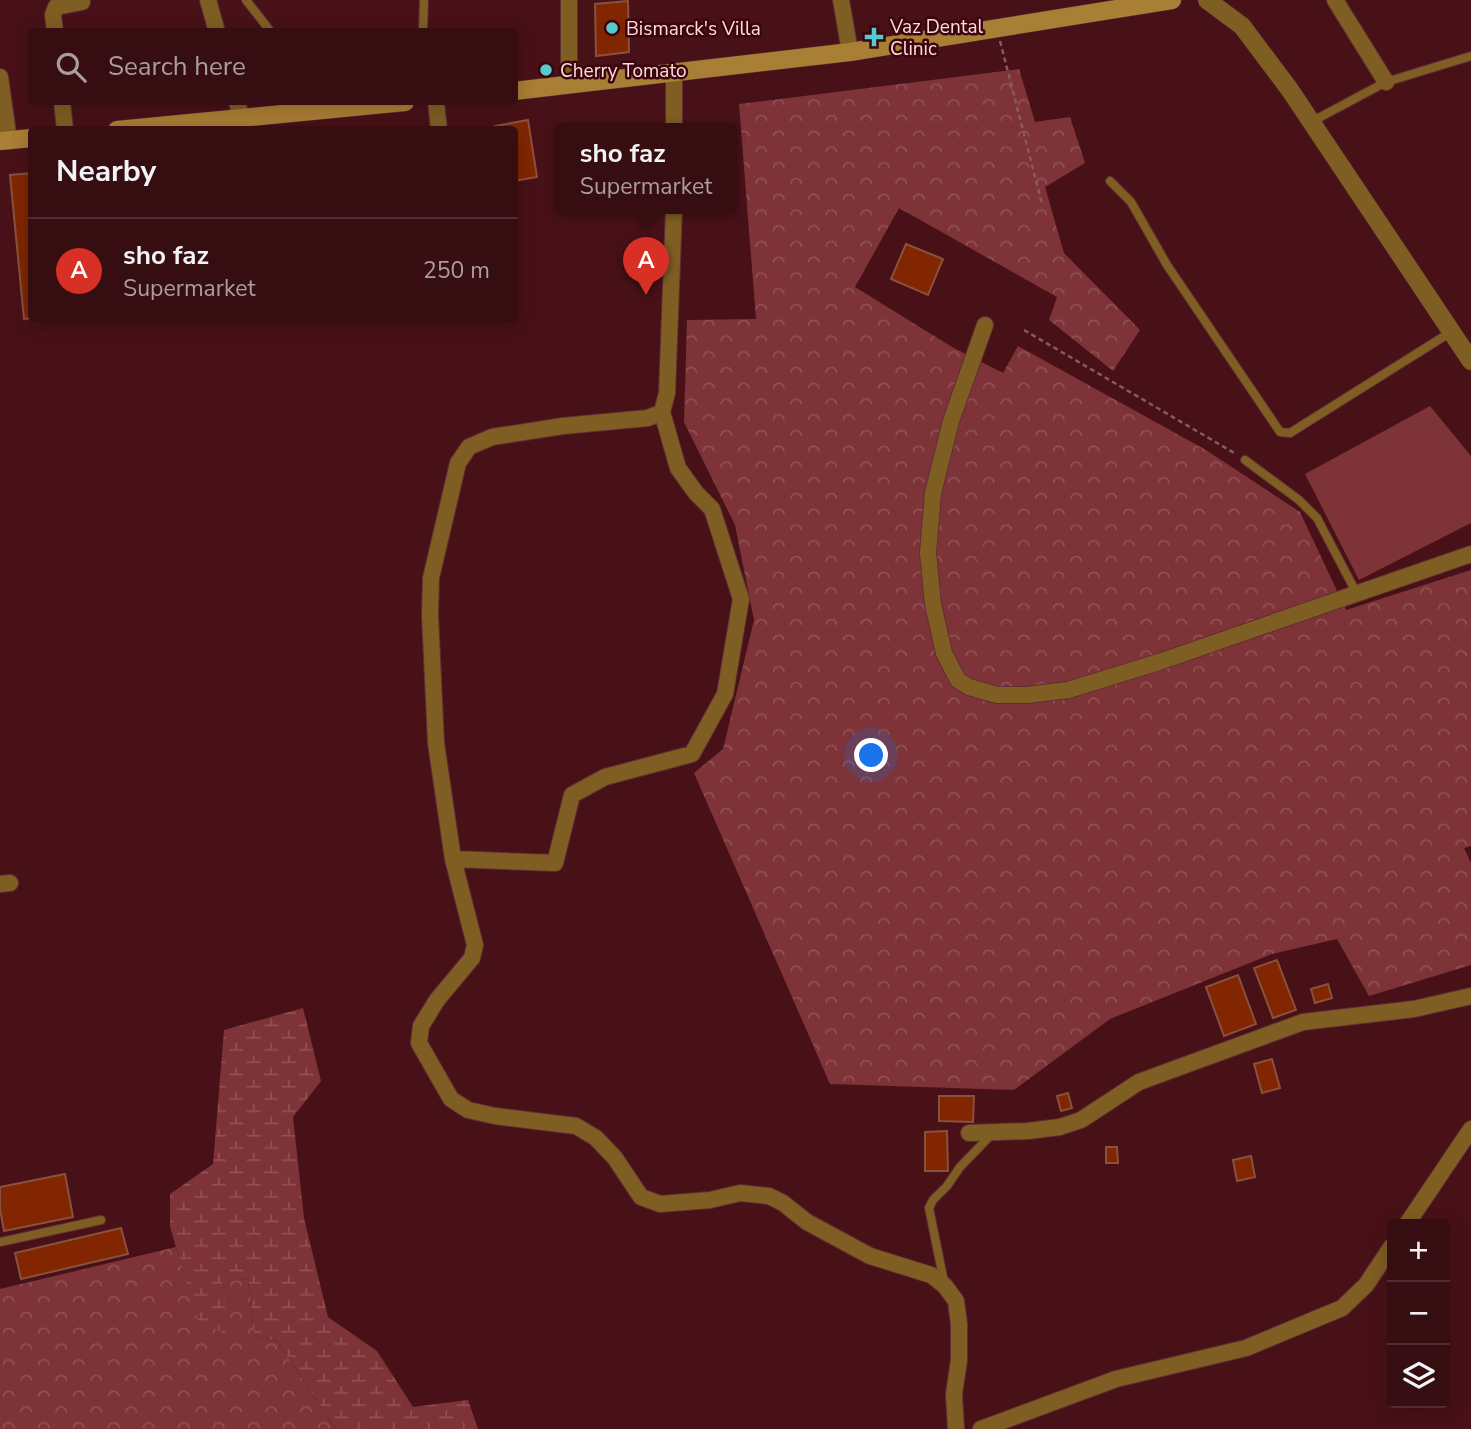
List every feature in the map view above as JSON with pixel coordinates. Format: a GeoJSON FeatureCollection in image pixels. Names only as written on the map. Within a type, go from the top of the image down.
{"type":"FeatureCollection","features":[{"type":"Feature","properties":{"kind":"main road"},"geometry":{"type":"LineString","coordinates":[[518,91],[850,52],[1172,0]]}},
{"type":"Feature","properties":{"kind":"main road"},"geometry":{"type":"LineString","coordinates":[[140,126],[239,109],[334,105]]}},
{"type":"Feature","properties":{"kind":"main road"},"geometry":{"type":"LineString","coordinates":[[4,141],[28,138]]}},
{"type":"Feature","properties":{"kind":"street"},"geometry":{"type":"LineString","coordinates":[[208,0],[216,28]]}},
{"type":"Feature","properties":{"kind":"street"},"geometry":{"type":"LineString","coordinates":[[569,0],[569,85]]}},
{"type":"Feature","properties":{"kind":"street"},"geometry":{"type":"LineString","coordinates":[[841,0],[850,52]]}},
{"type":"Feature","properties":{"kind":"street"},"geometry":{"type":"LineString","coordinates":[[1207,0],[1242,26],[1311,122],[1471,361]]}},
{"type":"Feature","properties":{"kind":"street"},"geometry":{"type":"LineString","coordinates":[[1335,0],[1386,82]]}},
{"type":"Feature","properties":{"kind":"street"},"geometry":{"type":"LineString","coordinates":[[55,28],[53,15],[56,6],[82,2]]}},
{"type":"Feature","properties":{"kind":"street"},"geometry":{"type":"LineString","coordinates":[[674,72],[674,123]]}},
{"type":"Feature","properties":{"kind":"street"},"geometry":{"type":"LineString","coordinates":[[0,77],[4,141]]}},
{"type":"Feature","properties":{"kind":"street"},"geometry":{"type":"LineString","coordinates":[[62,105],[65,126]]}},
{"type":"Feature","properties":{"kind":"street"},"geometry":{"type":"LineString","coordinates":[[436,105],[439,126]]}},
{"type":"Feature","properties":{"kind":"street"},"geometry":{"type":"LineString","coordinates":[[453,859],[555,863],[572,795],[605,777],[692,754],[725,694],[741,599],[712,509],[696,493],[678,468],[662,412],[667,393],[674,214]]}},
{"type":"Feature","properties":{"kind":"street"},"geometry":{"type":"LineString","coordinates":[[985,325],[951,421],[933,493],[928,553],[933,604],[944,653],[958,680],[969,687],[997,695],[1027,695],[1068,690],[1159,662],[1471,554]]}},
{"type":"Feature","properties":{"kind":"street"},"geometry":{"type":"LineString","coordinates":[[662,412],[648,418],[563,426],[492,437],[469,447],[458,463],[431,578],[436,743],[453,859],[475,944],[472,958],[421,1026],[419,1043],[452,1100],[468,1110],[495,1116],[576,1126],[596,1138],[615,1158],[641,1197],[660,1204],[710,1200],[740,1193],[769,1196],[783,1203],[807,1222],[870,1256],[931,1275],[945,1286],[956,1301],[959,1324],[959,1360],[954,1394],[956,1429]]}},
{"type":"Feature","properties":{"kind":"street"},"geometry":{"type":"LineString","coordinates":[[969,1133],[1028,1131],[1071,1124],[1139,1082],[1303,1022],[1414,1009],[1471,996]]}},
{"type":"Feature","properties":{"kind":"street"},"geometry":{"type":"LineString","coordinates":[[1410,1219],[1471,1129]]}},
{"type":"Feature","properties":{"kind":"street"},"geometry":{"type":"LineString","coordinates":[[981,1429],[1116,1379],[1246,1348],[1342,1308],[1366,1285],[1387,1254]]}},
{"type":"Feature","properties":{"kind":"lane"},"geometry":{"type":"LineString","coordinates":[[246,0],[268,28]]}},
{"type":"Feature","properties":{"kind":"lane"},"geometry":{"type":"LineString","coordinates":[[423,28],[424,0]]}},
{"type":"Feature","properties":{"kind":"lane"},"geometry":{"type":"LineString","coordinates":[[1311,122],[1386,82],[1471,56]]}},
{"type":"Feature","properties":{"kind":"lane"},"geometry":{"type":"LineString","coordinates":[[1110,181],[1131,202],[1167,265],[1280,432],[1290,433],[1451,332]]}},
{"type":"Feature","properties":{"kind":"lane"},"geometry":{"type":"LineString","coordinates":[[1245,460],[1299,500],[1318,518],[1357,594]]}},
{"type":"Feature","properties":{"kind":"lane"},"geometry":{"type":"LineString","coordinates":[[945,1286],[929,1208],[960,1167],[993,1133]]}},
{"type":"Feature","properties":{"kind":"lane"},"geometry":{"type":"LineString","coordinates":[[0,1242],[101,1220]]}},
{"type":"Feature","properties":{"kind":"path"},"geometry":{"type":"LineString","coordinates":[[997,28],[1042,204]]}},
{"type":"Feature","properties":{"kind":"path"},"geometry":{"type":"LineString","coordinates":[[1024,330],[1245,460]]}},
{"type":"Feature","properties":{"kind":"green space"},"geometry":{"type":"Polygon","coordinates":[[[1019,69],[1035,122],[1070,117],[1085,163],[1045,187],[1064,253],[1140,330],[1113,371],[1049,320],[1057,297],[899,208],[855,287],[952,347],[1003,373],[1018,346],[1206,450],[1300,512],[1346,610],[1471,570],[1471,846],[1464,848],[1471,863],[1471,965],[1369,996],[1337,939],[1272,954],[1110,1019],[1014,1090],[830,1084],[694,773],[723,749],[754,620],[735,525],[684,422],[687,320],[756,319],[739,104],[1019,69]]]}},
{"type":"Feature","properties":{"kind":"green space"},"geometry":{"type":"Polygon","coordinates":[[[1430,406],[1471,456],[1471,523],[1359,580],[1305,474],[1430,406]]]}},
{"type":"Feature","properties":{"kind":"green space"},"geometry":{"type":"Polygon","coordinates":[[[303,1008],[321,1081],[293,1117],[304,1218],[328,1317],[377,1351],[413,1407],[468,1400],[478,1429],[336,1429],[277,1341],[254,1335],[248,1279],[222,1282],[228,1334],[199,1324],[170,1227],[170,1194],[213,1164],[224,1030],[303,1008]]]}},
{"type":"Feature","properties":{"kind":"green space"},"geometry":{"type":"Polygon","coordinates":[[[176,1247],[200,1324],[222,1281],[248,1279],[254,1335],[277,1341],[336,1429],[0,1429],[0,1289],[176,1247]]]}},
{"type":"Feature","properties":{"kind":"building","name":"Bismarck's Villa"},"geometry":{"type":"Polygon","coordinates":[[[628,1],[629,52],[596,56],[595,4],[628,1]]]}},
{"type":"Feature","properties":{"kind":"building"},"geometry":{"type":"Polygon","coordinates":[[[528,120],[537,177],[518,180],[518,126],[495,126],[528,120]]]}},
{"type":"Feature","properties":{"kind":"building"},"geometry":{"type":"Polygon","coordinates":[[[28,173],[28,318],[24,319],[10,175],[28,173]]]}},
{"type":"Feature","properties":{"kind":"building"},"geometry":{"type":"Polygon","coordinates":[[[906,244],[943,259],[928,295],[891,279],[906,244]]]}},
{"type":"Feature","properties":{"kind":"building"},"geometry":{"type":"Polygon","coordinates":[[[1277,960],[1296,1010],[1273,1018],[1254,968],[1277,960]]]}},
{"type":"Feature","properties":{"kind":"building"},"geometry":{"type":"Polygon","coordinates":[[[1238,975],[1256,1024],[1224,1036],[1206,987],[1238,975]]]}},
{"type":"Feature","properties":{"kind":"building"},"geometry":{"type":"Polygon","coordinates":[[[1328,984],[1332,998],[1315,1003],[1311,989],[1328,984]]]}},
{"type":"Feature","properties":{"kind":"building"},"geometry":{"type":"Polygon","coordinates":[[[1272,1059],[1280,1088],[1262,1093],[1254,1064],[1272,1059]]]}},
{"type":"Feature","properties":{"kind":"building"},"geometry":{"type":"Polygon","coordinates":[[[1068,1093],[1072,1108],[1061,1111],[1057,1096],[1068,1093]]]}},
{"type":"Feature","properties":{"kind":"building"},"geometry":{"type":"Polygon","coordinates":[[[939,1096],[974,1096],[973,1122],[939,1121],[939,1096]]]}},
{"type":"Feature","properties":{"kind":"building"},"geometry":{"type":"Polygon","coordinates":[[[947,1131],[948,1171],[925,1171],[925,1132],[947,1131]]]}},
{"type":"Feature","properties":{"kind":"building"},"geometry":{"type":"Polygon","coordinates":[[[1106,1147],[1117,1147],[1118,1163],[1106,1163],[1106,1147]]]}},
{"type":"Feature","properties":{"kind":"building"},"geometry":{"type":"Polygon","coordinates":[[[1251,1156],[1255,1177],[1237,1181],[1233,1160],[1251,1156]]]}},
{"type":"Feature","properties":{"kind":"building"},"geometry":{"type":"Polygon","coordinates":[[[65,1174],[73,1217],[4,1231],[0,1187],[65,1174]]]}},
{"type":"Feature","properties":{"kind":"building"},"geometry":{"type":"Polygon","coordinates":[[[121,1228],[128,1254],[21,1279],[15,1253],[121,1228]]]}},
{"type":"Feature","properties":{"kind":"place","name":"Bismarck's Villa"},"geometry":{"type":"Point","coordinates":[612,28]}},
{"type":"Feature","properties":{"kind":"place","name":"Vaz Dental Clinic"},"geometry":{"type":"Point","coordinates":[874,37]}},
{"type":"Feature","properties":{"kind":"place","name":"Cherry Tomato"},"geometry":{"type":"Point","coordinates":[546,70]}},
{"type":"Feature","properties":{"kind":"place","name":"sho faz"},"geometry":{"type":"Point","coordinates":[646,295]}}]}
